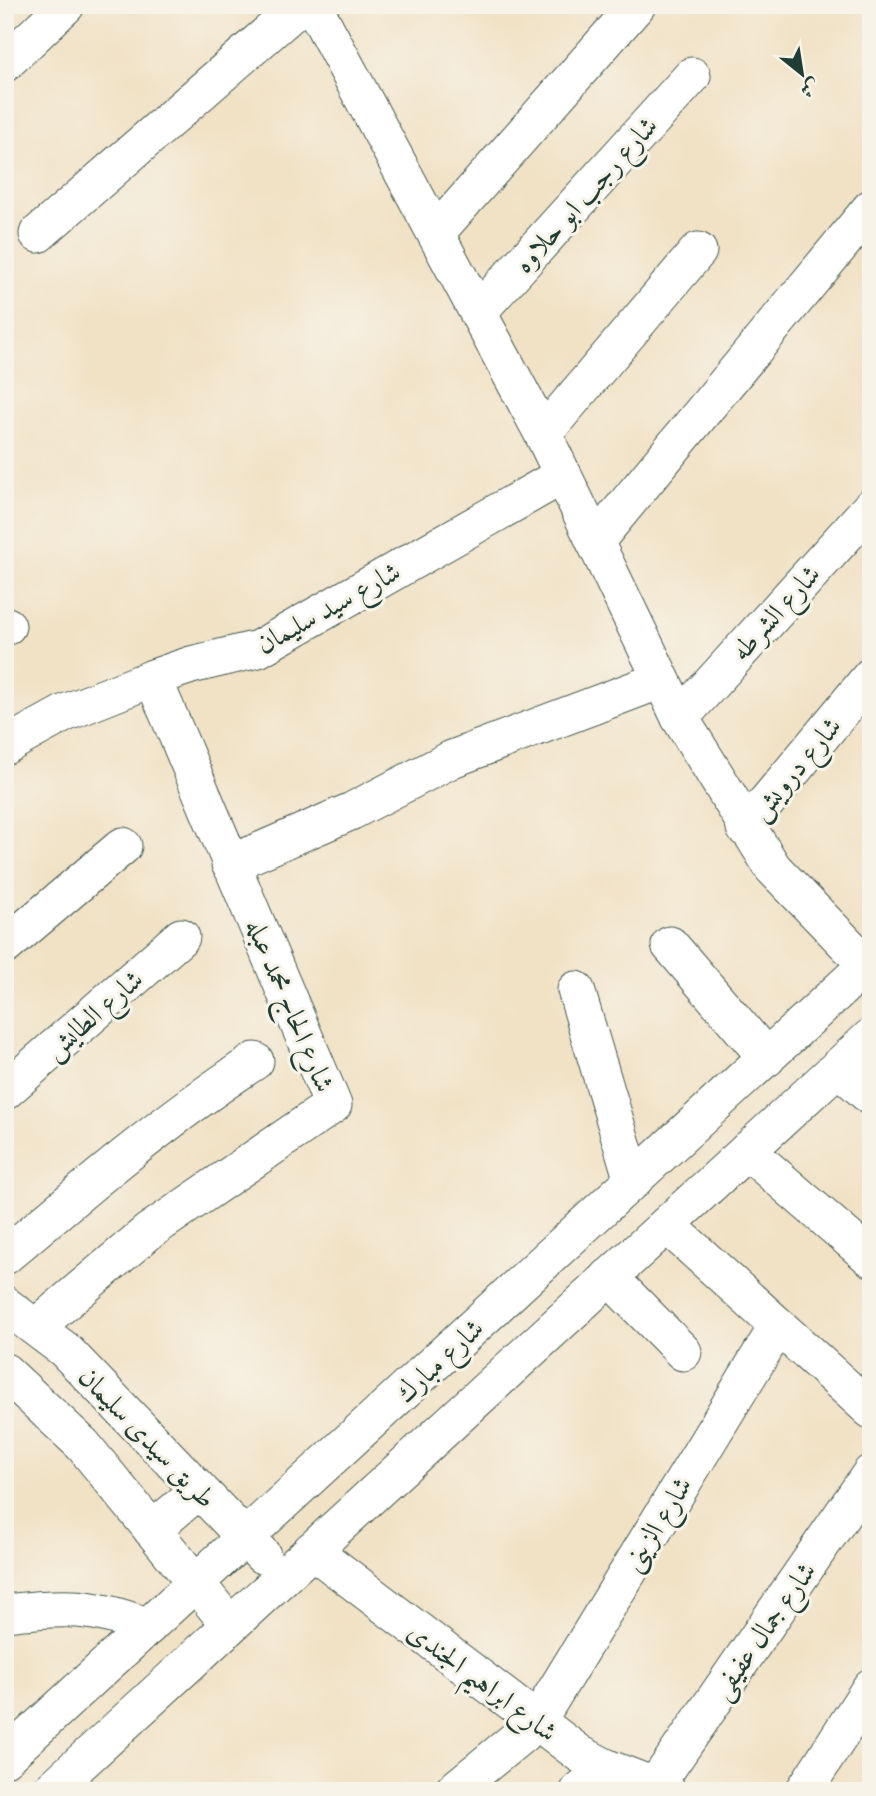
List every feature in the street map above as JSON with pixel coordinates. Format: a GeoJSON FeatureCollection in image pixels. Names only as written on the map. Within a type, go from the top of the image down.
{"type":"FeatureCollection","features":[{"type":"Feature","properties":{"kind":"street"},"geometry":{"type":"LineString","coordinates":[[5,63],[66,5]]}},
{"type":"Feature","properties":{"kind":"street"},"geometry":{"type":"LineString","coordinates":[[38,234],[301,5]]}},
{"type":"Feature","properties":{"kind":"street"},"geometry":{"type":"LineString","coordinates":[[313,5],[543,435],[680,718],[745,828],[773,868],[869,963]]}},
{"type":"Feature","properties":{"kind":"street"},"geometry":{"type":"LineString","coordinates":[[436,233],[637,5]]}},
{"type":"Feature","properties":{"kind":"street","name":"شارع رجب ابو حلاوه"},"geometry":{"type":"LineString","coordinates":[[479,311],[692,76]]}},
{"type":"Feature","properties":{"kind":"street"},"geometry":{"type":"LineString","coordinates":[[595,542],[871,208]]}},
{"type":"Feature","properties":{"kind":"street"},"geometry":{"type":"LineString","coordinates":[[543,435],[698,251]]}},
{"type":"Feature","properties":{"kind":"street","name":"شارع سيد سليمان"},"geometry":{"type":"LineString","coordinates":[[5,746],[65,713],[153,678],[191,665],[258,649],[563,475]]}},
{"type":"Feature","properties":{"kind":"street","name":"شارع الشرطه"},"geometry":{"type":"LineString","coordinates":[[680,718],[871,507]]}},
{"type":"Feature","properties":{"kind":"street","name":"شارع درويش"},"geometry":{"type":"LineString","coordinates":[[745,828],[871,677]]}},
{"type":"Feature","properties":{"kind":"street","name":"شارع الحاج محمد عبله"},"geometry":{"type":"LineString","coordinates":[[36,1327],[148,1232],[333,1105],[153,678]]}},
{"type":"Feature","properties":{"kind":"street"},"geometry":{"type":"LineString","coordinates":[[230,864],[352,811],[452,759],[661,680]]}},
{"type":"Feature","properties":{"kind":"street"},"geometry":{"type":"LineString","coordinates":[[5,946],[123,846]]}},
{"type":"Feature","properties":{"kind":"street","name":"شارع الطايش"},"geometry":{"type":"LineString","coordinates":[[5,1091],[181,937]]}},
{"type":"Feature","properties":{"kind":"street"},"geometry":{"type":"LineString","coordinates":[[670,945],[767,1058]]}},
{"type":"Feature","properties":{"kind":"street","name":"شارع مبارك"},"geometry":{"type":"LineString","coordinates":[[5,1758],[869,963]]}},
{"type":"Feature","properties":{"kind":"street"},"geometry":{"type":"LineString","coordinates":[[576,990],[633,1181]]}},
{"type":"Feature","properties":{"kind":"street","name":"شارع مبارك"},"geometry":{"type":"LineString","coordinates":[[50,1791],[871,1037]]}},
{"type":"Feature","properties":{"kind":"street"},"geometry":{"type":"LineString","coordinates":[[5,1256],[117,1161],[197,1099],[255,1061]]}},
{"type":"Feature","properties":{"kind":"street"},"geometry":{"type":"LineString","coordinates":[[838,1067],[871,1097]]}},
{"type":"Feature","properties":{"kind":"street"},"geometry":{"type":"LineString","coordinates":[[747,1151],[871,1258]]}},
{"type":"Feature","properties":{"kind":"street"},"geometry":{"type":"LineString","coordinates":[[667,1225],[871,1410]]}},
{"type":"Feature","properties":{"kind":"street"},"geometry":{"type":"LineString","coordinates":[[609,1277],[683,1352]]}},
{"type":"Feature","properties":{"kind":"street","name":"طريق سيدى سليمان"},"geometry":{"type":"LineString","coordinates":[[5,1305],[65,1350],[284,1576]]}},
{"type":"Feature","properties":{"kind":"street","name":"شارع الزينى"},"geometry":{"type":"LineString","coordinates":[[453,1791],[536,1723],[778,1326]]}},
{"type":"Feature","properties":{"kind":"street","name":"طريق سيدى سليمان"},"geometry":{"type":"LineString","coordinates":[[5,1372],[83,1445],[230,1625]]}},
{"type":"Feature","properties":{"kind":"street","name":"شارع جمال عفيفى"},"geometry":{"type":"LineString","coordinates":[[661,1788],[871,1473]]}},
{"type":"Feature","properties":{"kind":"street"},"geometry":{"type":"LineString","coordinates":[[152,1530],[199,1490]]}},
{"type":"Feature","properties":{"kind":"street","name":"شارع ابراهيم الجندى"},"geometry":{"type":"LineString","coordinates":[[312,1550],[536,1723],[607,1768],[661,1788]]}},
{"type":"Feature","properties":{"kind":"street"},"geometry":{"type":"LineString","coordinates":[[5,1613],[57,1608],[108,1611],[148,1627]]}},
{"type":"Feature","properties":{"kind":"street"},"geometry":{"type":"LineString","coordinates":[[804,1791],[871,1687]]}},
{"type":"Feature","properties":{"kind":"street"},"geometry":{"type":"LineString","coordinates":[[579,1791],[607,1768]]}}]}
